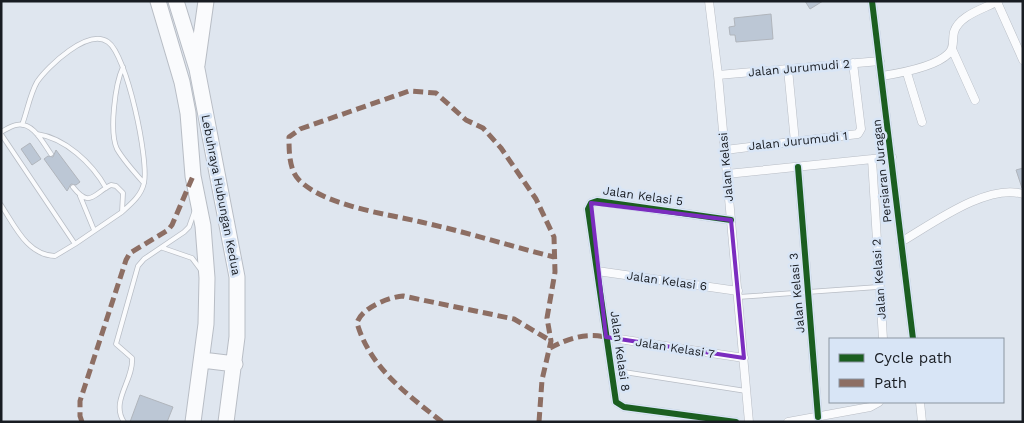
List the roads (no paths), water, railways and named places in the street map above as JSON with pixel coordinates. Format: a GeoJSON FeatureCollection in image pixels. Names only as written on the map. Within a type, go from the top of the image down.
{"type":"FeatureCollection","features":[{"type":"Feature","properties":{"kind":"highway"},"geometry":{"type":"LineString","coordinates":[[148,1],[171,48]]}},
{"type":"Feature","properties":{"kind":"highway","name":"Lebuhraya Hubungan Kedua"},"geometry":{"type":"LineString","coordinates":[[158,1],[182,82],[188,114],[193,176],[203,226],[207,278],[202,360],[193,422]]}},
{"type":"Feature","properties":{"kind":"highway","name":"Lebuhraya Hubungan Kedua"},"geometry":{"type":"LineString","coordinates":[[176,1],[197,69],[237,277],[238,337],[226,422]]}},
{"type":"Feature","properties":{"kind":"highway"},"geometry":{"type":"LineString","coordinates":[[197,69],[206,1]]}},
{"type":"Feature","properties":{"kind":"highway"},"geometry":{"type":"LineString","coordinates":[[202,360],[235,364]]}},
{"type":"Feature","properties":{"kind":"street","name":"Jalan Kelasi"},"geometry":{"type":"LineString","coordinates":[[709,1],[718,76],[749,422]]}},
{"type":"Feature","properties":{"kind":"street","name":"Persiaran Juragan"},"geometry":{"type":"LineString","coordinates":[[872,1],[913,338]]}},
{"type":"Feature","properties":{"kind":"street"},"geometry":{"type":"LineString","coordinates":[[882,76],[906,72],[949,54],[952,49],[955,31],[961,21],[998,1],[1023,60]]}},
{"type":"Feature","properties":{"kind":"street"},"geometry":{"type":"LineString","coordinates":[[952,49],[975,100]]}},
{"type":"Feature","properties":{"kind":"street","name":"Jalan Jurumudi 2"},"geometry":{"type":"LineString","coordinates":[[718,76],[880,61]]}},
{"type":"Feature","properties":{"kind":"street","name":"Jalan Jurumudi 1"},"geometry":{"type":"LineString","coordinates":[[725,150],[860,133],[853,63]]}},
{"type":"Feature","properties":{"kind":"street"},"geometry":{"type":"LineString","coordinates":[[788,69],[795,142]]}},
{"type":"Feature","properties":{"kind":"street"},"geometry":{"type":"LineString","coordinates":[[906,72],[922,122]]}},
{"type":"Feature","properties":{"kind":"street"},"geometry":{"type":"LineString","coordinates":[[727,174],[892,157]]}},
{"type":"Feature","properties":{"kind":"street","name":"Jalan Kelasi 2"},"geometry":{"type":"LineString","coordinates":[[872,160],[878,287],[883,338]]}},
{"type":"Feature","properties":{"kind":"street","name":"Jalan Kelasi 3"},"geometry":{"type":"LineString","coordinates":[[798,167],[818,416]]}},
{"type":"Feature","properties":{"kind":"street"},"geometry":{"type":"LineString","coordinates":[[901,242],[978,200],[995,193],[1023,194]]}},
{"type":"Feature","properties":{"kind":"street","name":"Jalan Kelasi 5"},"geometry":{"type":"LineString","coordinates":[[597,271],[588,209],[594,201],[731,220]]}},
{"type":"Feature","properties":{"kind":"street","name":"Jalan Kelasi 6"},"geometry":{"type":"LineString","coordinates":[[597,271],[738,294]]}},
{"type":"Feature","properties":{"kind":"street","name":"Jalan Kelasi 8"},"geometry":{"type":"LineString","coordinates":[[597,271],[615,398],[620,406],[736,422]]}},
{"type":"Feature","properties":{"kind":"street","name":"Jalan Kelasi 7"},"geometry":{"type":"LineString","coordinates":[[606,337],[744,358]]}},
{"type":"Feature","properties":{"kind":"street"},"geometry":{"type":"LineString","coordinates":[[788,422],[870,407],[877,403]]}},
{"type":"Feature","properties":{"kind":"street"},"geometry":{"type":"LineString","coordinates":[[920,403],[922,422]]}},
{"type":"Feature","properties":{"kind":"lane"},"geometry":{"type":"LineString","coordinates":[[1,205],[29,246],[37,253],[54,256],[122,212],[139,196],[144,183],[145,152],[121,59],[108,42],[92,38],[76,46],[37,83],[22,126]]}},
{"type":"Feature","properties":{"kind":"lane"},"geometry":{"type":"LineString","coordinates":[[123,67],[119,76],[114,134],[117,148],[144,183]]}},
{"type":"Feature","properties":{"kind":"lane"},"geometry":{"type":"LineString","coordinates":[[75,244],[1,133],[16,125],[52,138],[77,154],[94,170],[106,188]]}},
{"type":"Feature","properties":{"kind":"lane"},"geometry":{"type":"LineString","coordinates":[[37,134],[51,154]]}},
{"type":"Feature","properties":{"kind":"lane"},"geometry":{"type":"LineString","coordinates":[[80,196],[89,198],[97,196],[106,188],[116,186],[122,193],[122,212]]}},
{"type":"Feature","properties":{"kind":"lane"},"geometry":{"type":"LineString","coordinates":[[74,187],[80,196],[94,230]]}},
{"type":"Feature","properties":{"kind":"lane"},"geometry":{"type":"LineString","coordinates":[[124,422],[121,417],[120,401],[133,365],[132,358],[118,348],[116,344],[138,266],[144,259],[178,237],[189,227],[198,200]]}},
{"type":"Feature","properties":{"kind":"lane"},"geometry":{"type":"LineString","coordinates":[[162,248],[192,258],[207,278]]}},
{"type":"Feature","properties":{"kind":"lane"},"geometry":{"type":"LineString","coordinates":[[738,294],[878,287]]}},
{"type":"Feature","properties":{"kind":"lane"},"geometry":{"type":"LineString","coordinates":[[611,370],[746,391]]}}]}
